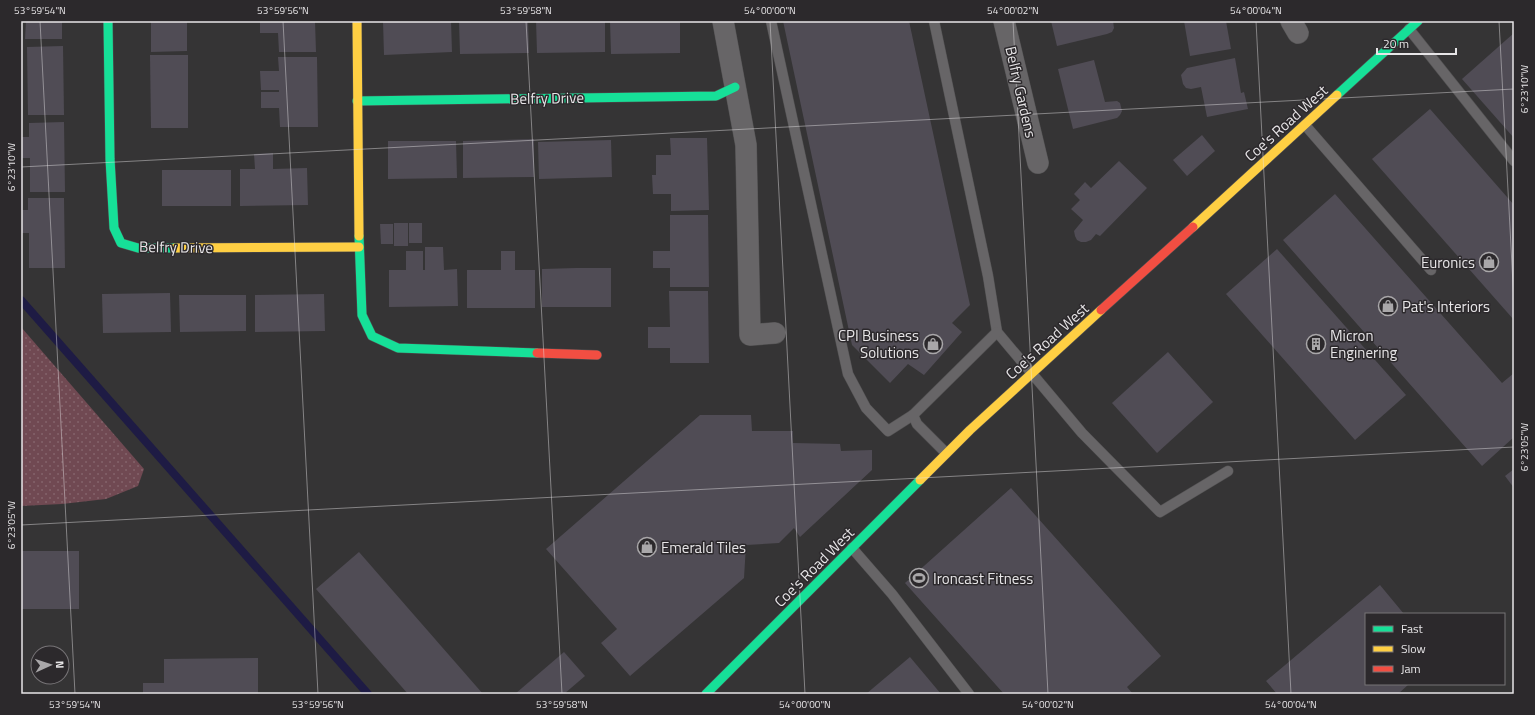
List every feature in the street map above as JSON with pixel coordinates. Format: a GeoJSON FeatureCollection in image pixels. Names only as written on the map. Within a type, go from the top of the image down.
{"type":"FeatureCollection","features":[{"type":"Feature","properties":{"kind":"street","name":"Belfry Drive"},"geometry":{"type":"LineString","coordinates":[[108,21],[110,159],[114,228],[120,243],[138,248],[359,247]]}},
{"type":"Feature","properties":{"kind":"street"},"geometry":{"type":"LineString","coordinates":[[356,21],[359,247],[362,315],[372,336],[398,348],[598,355]]}},
{"type":"Feature","properties":{"kind":"street"},"geometry":{"type":"LineString","coordinates":[[723,21],[746,145],[750,335],[775,333]]}},
{"type":"Feature","properties":{"kind":"street","name":"Belfry Gardens"},"geometry":{"type":"LineString","coordinates":[[1004,21],[1038,163]]}},
{"type":"Feature","properties":{"kind":"street","name":"Coe's Road West"},"geometry":{"type":"LineString","coordinates":[[706,694],[946,453],[1418,21]]}},
{"type":"Feature","properties":{"kind":"street","name":"Belfry Drive"},"geometry":{"type":"LineString","coordinates":[[357,101],[716,96],[735,87]]}},
{"type":"Feature","properties":{"kind":"lane"},"geometry":{"type":"LineString","coordinates":[[771,21],[848,374],[866,408],[888,431],[913,415],[997,332]]}},
{"type":"Feature","properties":{"kind":"lane"},"geometry":{"type":"LineString","coordinates":[[934,21],[988,276],[997,332],[1082,433],[1160,512],[1228,471]]}},
{"type":"Feature","properties":{"kind":"lane"},"geometry":{"type":"LineString","coordinates":[[1409,29],[1514,161]]}},
{"type":"Feature","properties":{"kind":"lane"},"geometry":{"type":"LineString","coordinates":[[1305,125],[1431,270]]}},
{"type":"Feature","properties":{"kind":"lane"},"geometry":{"type":"LineString","coordinates":[[913,415],[917,424],[946,453]]}},
{"type":"Feature","properties":{"kind":"lane"},"geometry":{"type":"LineString","coordinates":[[852,548],[892,594],[969,694]]}},
{"type":"Feature","properties":{"kind":"shaded area"},"geometry":{"type":"Polygon","coordinates":[[[21,327],[144,469],[138,486],[106,499],[62,504],[21,506],[21,327]]]}},
{"type":"Feature","properties":{"kind":"building"},"geometry":{"type":"Polygon","coordinates":[[[26,21],[62,21],[62,39],[25,39],[26,21]]]}},
{"type":"Feature","properties":{"kind":"building"},"geometry":{"type":"Polygon","coordinates":[[[151,21],[187,21],[187,51],[151,52],[151,21]]]}},
{"type":"Feature","properties":{"kind":"building"},"geometry":{"type":"Polygon","coordinates":[[[260,21],[315,21],[316,52],[279,52],[278,33],[260,33],[260,21]]]}},
{"type":"Feature","properties":{"kind":"building"},"geometry":{"type":"Polygon","coordinates":[[[383,21],[451,21],[452,52],[384,55],[383,21]]]}},
{"type":"Feature","properties":{"kind":"building"},"geometry":{"type":"Polygon","coordinates":[[[459,21],[528,21],[529,53],[460,54],[459,21]]]}},
{"type":"Feature","properties":{"kind":"building"},"geometry":{"type":"Polygon","coordinates":[[[536,21],[605,21],[605,52],[537,53],[536,21]]]}},
{"type":"Feature","properties":{"kind":"building"},"geometry":{"type":"Polygon","coordinates":[[[610,21],[680,21],[680,53],[611,54],[610,21]]]}},
{"type":"Feature","properties":{"kind":"building"},"geometry":{"type":"Polygon","coordinates":[[[783,21],[909,21],[970,305],[952,323],[962,332],[924,375],[908,364],[890,383],[852,345],[783,21]]]}},
{"type":"Feature","properties":{"kind":"building"},"geometry":{"type":"Polygon","coordinates":[[[1051,21],[1113,21],[1114,28],[1112,32],[1107,34],[1057,46],[1051,21]]]}},
{"type":"Feature","properties":{"kind":"building"},"geometry":{"type":"Polygon","coordinates":[[[1184,21],[1226,21],[1231,49],[1190,56],[1184,21]]]}},
{"type":"Feature","properties":{"kind":"building"},"geometry":{"type":"Polygon","coordinates":[[[1514,33],[1514,138],[1462,79],[1514,33]]]}},
{"type":"Feature","properties":{"kind":"building"},"geometry":{"type":"Polygon","coordinates":[[[63,46],[64,115],[28,115],[27,47],[63,46]]]}},
{"type":"Feature","properties":{"kind":"building"},"geometry":{"type":"Polygon","coordinates":[[[150,55],[188,55],[188,128],[151,128],[150,55]]]}},
{"type":"Feature","properties":{"kind":"building"},"geometry":{"type":"Polygon","coordinates":[[[278,57],[317,57],[318,127],[280,127],[279,108],[261,108],[261,92],[279,92],[279,90],[261,90],[260,71],[279,71],[278,57]]]}},
{"type":"Feature","properties":{"kind":"building"},"geometry":{"type":"Polygon","coordinates":[[[1235,58],[1241,93],[1244,92],[1248,109],[1207,117],[1201,87],[1191,89],[1186,88],[1183,84],[1181,75],[1187,68],[1235,58]]]}},
{"type":"Feature","properties":{"kind":"building"},"geometry":{"type":"Polygon","coordinates":[[[1094,60],[1105,102],[1117,101],[1120,103],[1122,111],[1117,118],[1073,129],[1058,69],[1094,60]]]}},
{"type":"Feature","properties":{"kind":"building","name":"Euronics"},"geometry":{"type":"Polygon","coordinates":[[[1430,109],[1514,205],[1514,320],[1372,159],[1430,109]]]}},
{"type":"Feature","properties":{"kind":"building"},"geometry":{"type":"Polygon","coordinates":[[[64,122],[65,192],[30,192],[30,158],[21,158],[21,137],[29,137],[29,123],[64,122]]]}},
{"type":"Feature","properties":{"kind":"building"},"geometry":{"type":"Polygon","coordinates":[[[1202,135],[1215,151],[1187,176],[1173,160],[1202,135]]]}},
{"type":"Feature","properties":{"kind":"building"},"geometry":{"type":"Polygon","coordinates":[[[670,138],[707,138],[709,210],[671,211],[671,194],[653,194],[652,175],[656,175],[656,155],[671,155],[670,138]]]}},
{"type":"Feature","properties":{"kind":"building"},"geometry":{"type":"Polygon","coordinates":[[[534,139],[534,177],[463,178],[463,141],[534,139]]]}},
{"type":"Feature","properties":{"kind":"building"},"geometry":{"type":"Polygon","coordinates":[[[611,140],[612,177],[539,179],[538,142],[611,140]]]}},
{"type":"Feature","properties":{"kind":"building"},"geometry":{"type":"Polygon","coordinates":[[[388,141],[456,141],[457,178],[388,179],[388,141]]]}},
{"type":"Feature","properties":{"kind":"building"},"geometry":{"type":"Polygon","coordinates":[[[273,153],[273,169],[307,168],[308,205],[240,206],[240,169],[255,169],[254,154],[273,153]]]}},
{"type":"Feature","properties":{"kind":"building"},"geometry":{"type":"Polygon","coordinates":[[[1119,161],[1147,188],[1100,236],[1096,234],[1091,240],[1086,242],[1077,240],[1074,231],[1083,220],[1071,209],[1080,200],[1074,194],[1085,182],[1091,188],[1119,161]]]}},
{"type":"Feature","properties":{"kind":"building"},"geometry":{"type":"Polygon","coordinates":[[[162,170],[231,170],[231,206],[162,206],[162,170]]]}},
{"type":"Feature","properties":{"kind":"building","name":"Pat's Interiors"},"geometry":{"type":"Polygon","coordinates":[[[1335,194],[1502,383],[1514,373],[1514,437],[1482,466],[1283,240],[1335,194]]]}},
{"type":"Feature","properties":{"kind":"building"},"geometry":{"type":"Polygon","coordinates":[[[28,198],[64,198],[65,268],[29,268],[29,233],[21,233],[21,210],[28,210],[28,198]]]}},
{"type":"Feature","properties":{"kind":"building"},"geometry":{"type":"Polygon","coordinates":[[[670,215],[708,215],[709,287],[670,287],[670,268],[653,268],[653,251],[670,251],[670,215]]]}},
{"type":"Feature","properties":{"kind":"building"},"geometry":{"type":"Polygon","coordinates":[[[394,223],[408,223],[408,246],[394,246],[394,223]]]}},
{"type":"Feature","properties":{"kind":"building"},"geometry":{"type":"Polygon","coordinates":[[[409,223],[422,223],[422,243],[409,243],[409,223]]]}},
{"type":"Feature","properties":{"kind":"building"},"geometry":{"type":"Polygon","coordinates":[[[380,224],[393,224],[393,244],[381,244],[380,224]]]}},
{"type":"Feature","properties":{"kind":"building"},"geometry":{"type":"Polygon","coordinates":[[[425,247],[443,247],[444,270],[457,269],[458,306],[389,307],[389,270],[406,270],[406,251],[423,251],[423,270],[425,270],[425,247]]]}},
{"type":"Feature","properties":{"kind":"building","name":"Micron Enginering"},"geometry":{"type":"Polygon","coordinates":[[[1277,249],[1406,395],[1355,440],[1226,294],[1277,249]]]}},
{"type":"Feature","properties":{"kind":"building"},"geometry":{"type":"Polygon","coordinates":[[[501,251],[515,251],[515,270],[535,270],[535,308],[467,308],[467,270],[501,270],[501,251]]]}},
{"type":"Feature","properties":{"kind":"building"},"geometry":{"type":"Polygon","coordinates":[[[611,268],[611,307],[542,307],[542,269],[611,268]]]}},
{"type":"Feature","properties":{"kind":"building"},"geometry":{"type":"Polygon","coordinates":[[[669,291],[708,291],[709,363],[670,363],[670,348],[648,348],[648,327],[670,327],[669,291]]]}},
{"type":"Feature","properties":{"kind":"building"},"geometry":{"type":"Polygon","coordinates":[[[170,293],[171,332],[103,333],[102,294],[170,293]]]}},
{"type":"Feature","properties":{"kind":"building"},"geometry":{"type":"Polygon","coordinates":[[[324,294],[325,331],[255,332],[255,295],[324,294]]]}},
{"type":"Feature","properties":{"kind":"building"},"geometry":{"type":"Polygon","coordinates":[[[179,295],[246,295],[246,331],[180,332],[179,295]]]}},
{"type":"Feature","properties":{"kind":"building"},"geometry":{"type":"Polygon","coordinates":[[[1168,352],[1213,402],[1157,453],[1112,403],[1168,352]]]}},
{"type":"Feature","properties":{"kind":"building","name":"Emerald Tiles"},"geometry":{"type":"Polygon","coordinates":[[[700,415],[751,415],[752,431],[793,431],[793,443],[840,444],[841,451],[872,450],[872,470],[800,537],[794,528],[779,543],[746,545],[744,578],[630,676],[601,643],[617,629],[546,549],[700,415]]]}},
{"type":"Feature","properties":{"kind":"building"},"geometry":{"type":"Polygon","coordinates":[[[1514,469],[1514,488],[1505,476],[1514,469]]]}},
{"type":"Feature","properties":{"kind":"building"},"geometry":{"type":"Polygon","coordinates":[[[1011,488],[1161,656],[1127,687],[1133,694],[1004,694],[905,583],[1011,488]]]}},
{"type":"Feature","properties":{"kind":"building"},"geometry":{"type":"Polygon","coordinates":[[[21,551],[79,551],[79,609],[21,609],[21,551]]]}},
{"type":"Feature","properties":{"kind":"building"},"geometry":{"type":"Polygon","coordinates":[[[359,552],[483,694],[408,694],[316,589],[359,552]]]}},
{"type":"Feature","properties":{"kind":"building"},"geometry":{"type":"Polygon","coordinates":[[[1380,585],[1403,613],[1365,613],[1365,685],[1408,685],[1398,694],[1277,694],[1266,681],[1380,585]]]}},
{"type":"Feature","properties":{"kind":"building"},"geometry":{"type":"Polygon","coordinates":[[[564,652],[585,676],[564,694],[515,694],[564,652]]]}},
{"type":"Feature","properties":{"kind":"building"},"geometry":{"type":"Polygon","coordinates":[[[910,657],[941,694],[866,694],[910,657]]]}},
{"type":"Feature","properties":{"kind":"building"},"geometry":{"type":"Polygon","coordinates":[[[258,658],[258,694],[143,694],[143,683],[164,683],[164,659],[258,658]]]}},
{"type":"Feature","properties":{"kind":"waterway"},"geometry":{"type":"LineString","coordinates":[[21,300],[368,694]]}},
{"type":"Feature","properties":{"kind":"traffic: fast"},"geometry":{"type":"LineString","coordinates":[[108,21],[110,159],[114,228],[121,243],[138,248],[175,248]]}},
{"type":"Feature","properties":{"kind":"traffic: fast"},"geometry":{"type":"LineString","coordinates":[[1337,95],[1418,21]]}},
{"type":"Feature","properties":{"kind":"traffic: fast"},"geometry":{"type":"LineString","coordinates":[[357,101],[716,96],[735,87]]}},
{"type":"Feature","properties":{"kind":"traffic: fast"},"geometry":{"type":"LineString","coordinates":[[359,236],[362,315],[372,336],[398,348],[537,353]]}},
{"type":"Feature","properties":{"kind":"traffic: fast"},"geometry":{"type":"LineString","coordinates":[[706,694],[920,480]]}},
{"type":"Feature","properties":{"kind":"traffic: slow"},"geometry":{"type":"LineString","coordinates":[[357,21],[359,236]]}},
{"type":"Feature","properties":{"kind":"traffic: slow"},"geometry":{"type":"LineString","coordinates":[[1193,227],[1337,95]]}},
{"type":"Feature","properties":{"kind":"traffic: slow"},"geometry":{"type":"LineString","coordinates":[[175,248],[359,247]]}},
{"type":"Feature","properties":{"kind":"traffic: slow"},"geometry":{"type":"LineString","coordinates":[[920,480],[970,430],[1101,310]]}},
{"type":"Feature","properties":{"kind":"traffic: jam"},"geometry":{"type":"LineString","coordinates":[[1101,310],[1193,227]]}},
{"type":"Feature","properties":{"kind":"traffic: jam"},"geometry":{"type":"LineString","coordinates":[[537,353],[597,355]]}},
{"type":"Feature","properties":{"kind":"place","name":"Euronics"},"geometry":{"type":"Point","coordinates":[1489,262]}},
{"type":"Feature","properties":{"kind":"place","name":"Pat's Interiors"},"geometry":{"type":"Point","coordinates":[1388,306]}},
{"type":"Feature","properties":{"kind":"place","name":"CPI Business Solutions"},"geometry":{"type":"Point","coordinates":[933,344]}},
{"type":"Feature","properties":{"kind":"place","name":"Micron Enginering"},"geometry":{"type":"Point","coordinates":[1316,344]}},
{"type":"Feature","properties":{"kind":"place","name":"Emerald Tiles"},"geometry":{"type":"Point","coordinates":[647,547]}},
{"type":"Feature","properties":{"kind":"place","name":"Ironcast Fitness"},"geometry":{"type":"Point","coordinates":[919,578]}}]}
